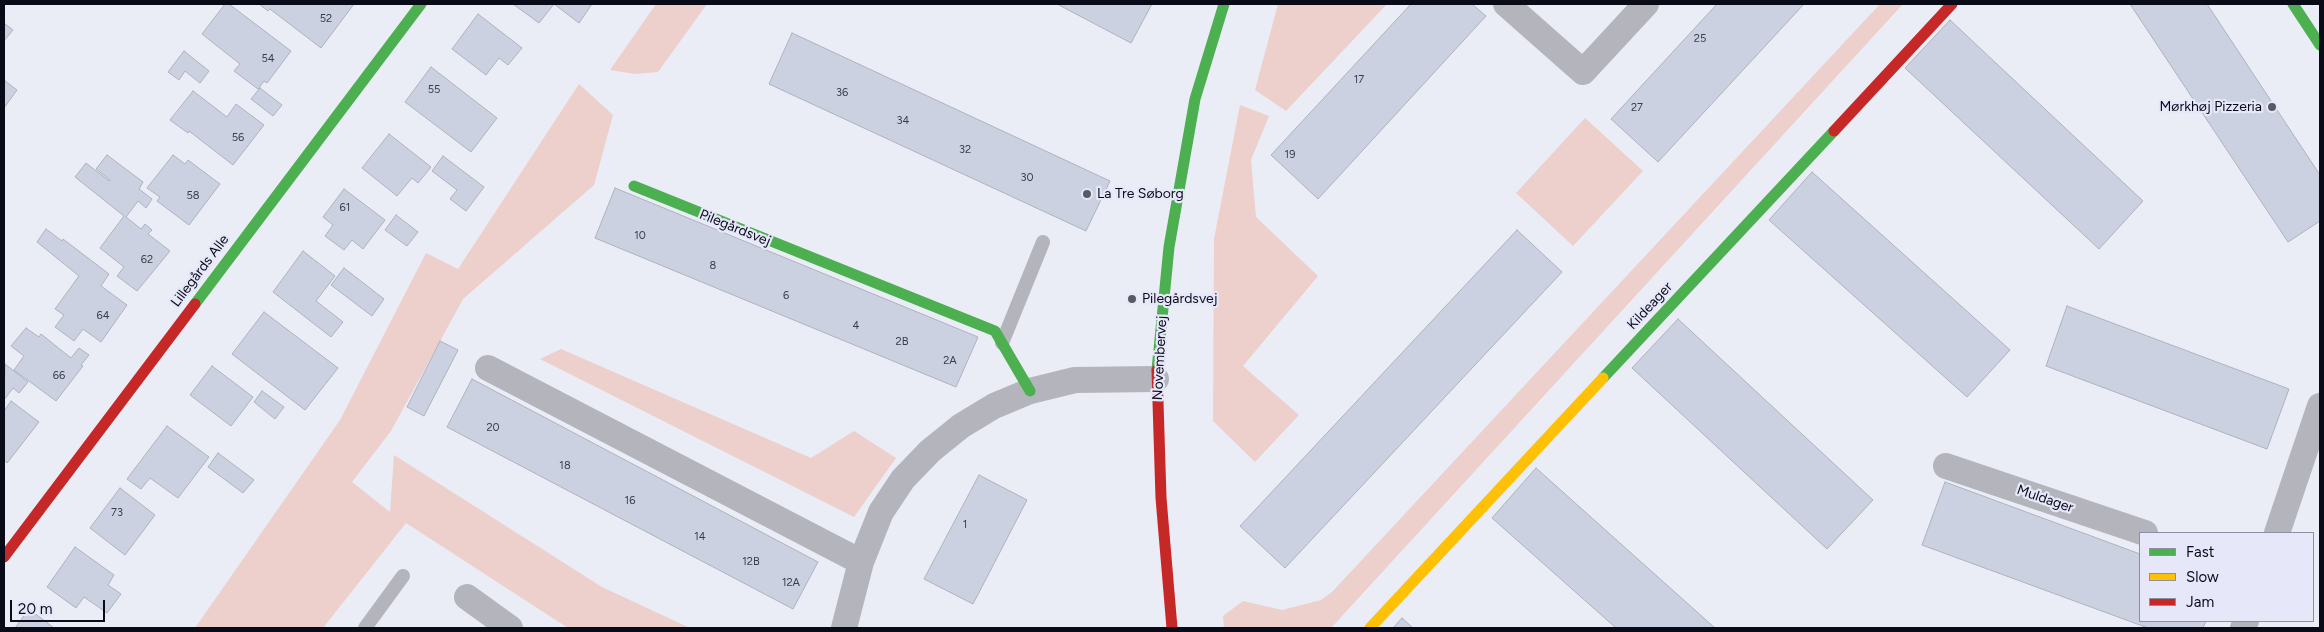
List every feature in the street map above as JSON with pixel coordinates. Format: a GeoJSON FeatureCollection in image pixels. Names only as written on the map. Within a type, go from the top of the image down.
{"type":"FeatureCollection","features":[{"type":"Feature","properties":{"kind":"street","name":"Lillegårds Alle"},"geometry":{"type":"LineString","coordinates":[[4,557],[421,4]]}},
{"type":"Feature","properties":{"kind":"street","name":"Novembervej"},"geometry":{"type":"LineString","coordinates":[[1172,628],[1161,498],[1156,379],[1169,247],[1195,99],[1224,4]]}},
{"type":"Feature","properties":{"kind":"street"},"geometry":{"type":"LineString","coordinates":[[1506,4],[1583,72],[1646,4]]}},
{"type":"Feature","properties":{"kind":"street","name":"Kildeager"},"geometry":{"type":"LineString","coordinates":[[1370,628],[1952,4]]}},
{"type":"Feature","properties":{"kind":"street"},"geometry":{"type":"LineString","coordinates":[[2293,4],[2320,46]]}},
{"type":"Feature","properties":{"kind":"street","name":"Pilegårdsvej"},"geometry":{"type":"LineString","coordinates":[[634,186],[866,282],[995,330],[1030,391]]}},
{"type":"Feature","properties":{"kind":"street"},"geometry":{"type":"LineString","coordinates":[[488,368],[861,562]]}},
{"type":"Feature","properties":{"kind":"street"},"geometry":{"type":"LineString","coordinates":[[844,628],[861,562],[881,512],[903,479],[930,451],[960,426],[994,406],[1030,391],[1075,380],[1156,379]]}},
{"type":"Feature","properties":{"kind":"street"},"geometry":{"type":"LineString","coordinates":[[2277,532],[2320,406]]}},
{"type":"Feature","properties":{"kind":"street","name":"Muldager"},"geometry":{"type":"LineString","coordinates":[[1946,466],[2142,532]]}},
{"type":"Feature","properties":{"kind":"street"},"geometry":{"type":"LineString","coordinates":[[467,597],[510,628]]}},
{"type":"Feature","properties":{"kind":"lane"},"geometry":{"type":"LineString","coordinates":[[1002,343],[1043,242]]}},
{"type":"Feature","properties":{"kind":"lane"},"geometry":{"type":"LineString","coordinates":[[365,628],[403,576]]}},
{"type":"Feature","properties":{"kind":"shaded area"},"geometry":{"type":"Polygon","coordinates":[[[656,4],[707,4],[658,72],[635,74],[610,70],[656,4]]]}},
{"type":"Feature","properties":{"kind":"shaded area"},"geometry":{"type":"Polygon","coordinates":[[[1278,4],[1387,4],[1286,111],[1255,90],[1278,4]]]}},
{"type":"Feature","properties":{"kind":"shaded area"},"geometry":{"type":"Polygon","coordinates":[[[1880,4],[1903,4],[1331,628],[1224,628],[1223,616],[1243,601],[1282,610],[1321,600],[1332,592],[1880,4]]]}},
{"type":"Feature","properties":{"kind":"shaded area"},"geometry":{"type":"Polygon","coordinates":[[[579,84],[613,115],[594,185],[463,299],[391,431],[352,482],[390,512],[394,455],[602,587],[690,628],[568,628],[406,523],[323,628],[195,628],[340,420],[426,253],[458,269],[579,84]]]}},
{"type":"Feature","properties":{"kind":"shaded area"},"geometry":{"type":"Polygon","coordinates":[[[1240,105],[1269,116],[1251,160],[1256,217],[1318,276],[1243,366],[1299,415],[1255,462],[1213,421],[1214,239],[1240,105]]]}},
{"type":"Feature","properties":{"kind":"shaded area"},"geometry":{"type":"Polygon","coordinates":[[[1585,118],[1643,171],[1573,246],[1516,193],[1585,118]]]}},
{"type":"Feature","properties":{"kind":"shaded area"},"geometry":{"type":"Polygon","coordinates":[[[561,349],[811,458],[854,431],[896,458],[854,517],[540,359],[561,349]]]}},
{"type":"Feature","properties":{"kind":"building"},"geometry":{"type":"Polygon","coordinates":[[[225,4],[229,4],[291,51],[267,83],[264,81],[258,89],[234,71],[240,64],[202,34],[225,4]]]}},
{"type":"Feature","properties":{"kind":"building"},"geometry":{"type":"Polygon","coordinates":[[[259,4],[354,4],[321,48],[270,9],[268,11],[259,4]]]}},
{"type":"Feature","properties":{"kind":"building"},"geometry":{"type":"Polygon","coordinates":[[[513,4],[554,4],[539,23],[513,4]]]}},
{"type":"Feature","properties":{"kind":"building"},"geometry":{"type":"Polygon","coordinates":[[[554,4],[592,4],[579,23],[554,4]]]}},
{"type":"Feature","properties":{"kind":"building"},"geometry":{"type":"Polygon","coordinates":[[[1057,4],[1152,4],[1131,43],[1057,4]]]}},
{"type":"Feature","properties":{"kind":"building"},"geometry":{"type":"Polygon","coordinates":[[[1411,4],[1472,4],[1486,16],[1318,199],[1271,155],[1411,4]]]}},
{"type":"Feature","properties":{"kind":"building"},"geometry":{"type":"Polygon","coordinates":[[[1717,4],[1804,4],[1658,162],[1611,119],[1717,4]]]}},
{"type":"Feature","properties":{"kind":"building"},"geometry":{"type":"Polygon","coordinates":[[[2130,4],[2207,4],[2320,175],[2320,221],[2288,242],[2130,4]]]}},
{"type":"Feature","properties":{"kind":"building"},"geometry":{"type":"Polygon","coordinates":[[[478,14],[522,48],[508,65],[499,58],[486,75],[452,49],[478,14]]]}},
{"type":"Feature","properties":{"kind":"building"},"geometry":{"type":"Polygon","coordinates":[[[1950,20],[2143,201],[2099,249],[1905,68],[1950,20]]]}},
{"type":"Feature","properties":{"kind":"building"},"geometry":{"type":"Polygon","coordinates":[[[4,23],[13,30],[4,41],[4,23]]]}},
{"type":"Feature","properties":{"kind":"building"},"geometry":{"type":"Polygon","coordinates":[[[792,33],[1110,181],[1086,231],[769,84],[792,33]]]}},
{"type":"Feature","properties":{"kind":"building"},"geometry":{"type":"Polygon","coordinates":[[[184,51],[209,71],[200,83],[185,71],[179,80],[168,72],[184,51]]]}},
{"type":"Feature","properties":{"kind":"building"},"geometry":{"type":"Polygon","coordinates":[[[431,67],[497,118],[471,152],[405,102],[431,67]]]}},
{"type":"Feature","properties":{"kind":"building"},"geometry":{"type":"Polygon","coordinates":[[[4,80],[17,90],[4,108],[4,80]]]}},
{"type":"Feature","properties":{"kind":"building"},"geometry":{"type":"Polygon","coordinates":[[[260,88],[282,105],[273,116],[251,99],[260,88]]]}},
{"type":"Feature","properties":{"kind":"building"},"geometry":{"type":"Polygon","coordinates":[[[193,91],[227,117],[236,104],[264,125],[233,165],[189,131],[188,133],[170,120],[193,91]]]}},
{"type":"Feature","properties":{"kind":"building"},"geometry":{"type":"Polygon","coordinates":[[[389,134],[431,167],[418,183],[412,178],[397,196],[362,168],[389,134]]]}},
{"type":"Feature","properties":{"kind":"building"},"geometry":{"type":"Polygon","coordinates":[[[107,155],[143,182],[139,189],[152,199],[146,208],[138,201],[126,217],[141,229],[145,224],[152,230],[148,234],[170,251],[137,291],[117,276],[124,267],[100,248],[124,216],[75,177],[86,163],[109,181],[96,169],[107,155]]]}},
{"type":"Feature","properties":{"kind":"building"},"geometry":{"type":"Polygon","coordinates":[[[173,155],[185,164],[188,160],[220,184],[189,225],[157,201],[160,197],[147,188],[173,155]]]}},
{"type":"Feature","properties":{"kind":"building"},"geometry":{"type":"Polygon","coordinates":[[[443,156],[484,187],[466,211],[450,199],[457,190],[432,171],[443,156]]]}},
{"type":"Feature","properties":{"kind":"building"},"geometry":{"type":"Polygon","coordinates":[[[1812,172],[2010,350],[1967,397],[1769,220],[1812,172]]]}},
{"type":"Feature","properties":{"kind":"building"},"geometry":{"type":"Polygon","coordinates":[[[615,188],[978,337],[956,387],[595,238],[615,188]]]}},
{"type":"Feature","properties":{"kind":"building"},"geometry":{"type":"Polygon","coordinates":[[[344,189],[385,220],[363,249],[352,240],[344,250],[325,236],[333,225],[323,217],[344,189]]]}},
{"type":"Feature","properties":{"kind":"building"},"geometry":{"type":"Polygon","coordinates":[[[396,215],[418,232],[407,246],[385,230],[396,215]]]}},
{"type":"Feature","properties":{"kind":"building"},"geometry":{"type":"Polygon","coordinates":[[[46,229],[62,241],[63,239],[109,274],[101,286],[127,305],[101,342],[83,329],[74,341],[55,327],[64,315],[55,309],[79,276],[37,242],[46,229]]]}},
{"type":"Feature","properties":{"kind":"building"},"geometry":{"type":"Polygon","coordinates":[[[1517,230],[1562,272],[1285,568],[1240,526],[1517,230]]]}},
{"type":"Feature","properties":{"kind":"building"},"geometry":{"type":"Polygon","coordinates":[[[303,251],[335,276],[316,301],[343,322],[331,337],[273,292],[303,251]]]}},
{"type":"Feature","properties":{"kind":"building"},"geometry":{"type":"Polygon","coordinates":[[[344,268],[384,299],[372,316],[331,285],[344,268]]]}},
{"type":"Feature","properties":{"kind":"building"},"geometry":{"type":"Polygon","coordinates":[[[2067,306],[2289,389],[2267,449],[2046,366],[2067,306]]]}},
{"type":"Feature","properties":{"kind":"building"},"geometry":{"type":"Polygon","coordinates":[[[264,312],[338,368],[305,410],[232,354],[264,312]]]}},
{"type":"Feature","properties":{"kind":"building"},"geometry":{"type":"Polygon","coordinates":[[[1678,319],[1873,500],[1827,549],[1632,368],[1678,319]]]}},
{"type":"Feature","properties":{"kind":"building"},"geometry":{"type":"Polygon","coordinates":[[[26,328],[39,337],[41,334],[71,358],[79,348],[89,355],[81,365],[83,366],[56,401],[14,370],[24,356],[11,346],[26,328]]]}},
{"type":"Feature","properties":{"kind":"building"},"geometry":{"type":"Polygon","coordinates":[[[440,341],[458,350],[424,416],[407,407],[440,341]]]}},
{"type":"Feature","properties":{"kind":"building"},"geometry":{"type":"Polygon","coordinates":[[[5,364],[28,382],[19,393],[13,388],[4,400],[5,364]]]}},
{"type":"Feature","properties":{"kind":"building"},"geometry":{"type":"Polygon","coordinates":[[[212,366],[253,397],[231,426],[190,395],[212,366]]]}},
{"type":"Feature","properties":{"kind":"building"},"geometry":{"type":"Polygon","coordinates":[[[472,379],[818,562],[793,609],[447,427],[472,379]]]}},
{"type":"Feature","properties":{"kind":"building"},"geometry":{"type":"Polygon","coordinates":[[[262,391],[284,407],[275,419],[254,402],[262,391]]]}},
{"type":"Feature","properties":{"kind":"building"},"geometry":{"type":"Polygon","coordinates":[[[11,401],[39,422],[7,463],[4,460],[4,411],[11,401]]]}},
{"type":"Feature","properties":{"kind":"building"},"geometry":{"type":"Polygon","coordinates":[[[167,426],[209,457],[178,498],[150,478],[141,489],[127,479],[167,426]]]}},
{"type":"Feature","properties":{"kind":"building"},"geometry":{"type":"Polygon","coordinates":[[[218,453],[254,480],[243,493],[208,467],[218,453]]]}},
{"type":"Feature","properties":{"kind":"building"},"geometry":{"type":"Polygon","coordinates":[[[1536,468],[1715,628],[1616,628],[1492,518],[1536,468]]]}},
{"type":"Feature","properties":{"kind":"building"},"geometry":{"type":"Polygon","coordinates":[[[979,475],[1027,500],[973,604],[924,579],[979,475]]]}},
{"type":"Feature","properties":{"kind":"building"},"geometry":{"type":"Polygon","coordinates":[[[1945,482],[2139,554],[2139,622],[2206,622],[2203,628],[2148,628],[1922,545],[1945,482]]]}},
{"type":"Feature","properties":{"kind":"building"},"geometry":{"type":"Polygon","coordinates":[[[120,488],[155,515],[125,555],[90,528],[120,488]]]}},
{"type":"Feature","properties":{"kind":"building"},"geometry":{"type":"Polygon","coordinates":[[[75,547],[114,575],[108,585],[121,594],[107,613],[84,597],[76,608],[47,587],[75,547]]]}},
{"type":"Feature","properties":{"kind":"building"},"geometry":{"type":"Polygon","coordinates":[[[29,609],[54,628],[15,628],[29,609]]]}},
{"type":"Feature","properties":{"kind":"building"},"geometry":{"type":"Polygon","coordinates":[[[1402,618],[1413,628],[1393,628],[1402,618]]]}},
{"type":"Feature","properties":{"kind":"traffic: fast"},"geometry":{"type":"LineString","coordinates":[[195,304],[421,4]]}},
{"type":"Feature","properties":{"kind":"traffic: fast"},"geometry":{"type":"LineString","coordinates":[[1157,370],[1169,247],[1195,99],[1224,4]]}},
{"type":"Feature","properties":{"kind":"traffic: fast"},"geometry":{"type":"LineString","coordinates":[[2293,4],[2320,45]]}},
{"type":"Feature","properties":{"kind":"traffic: fast"},"geometry":{"type":"LineString","coordinates":[[1603,378],[1834,131]]}},
{"type":"Feature","properties":{"kind":"traffic: fast"},"geometry":{"type":"LineString","coordinates":[[634,186],[995,331],[1030,391]]}},
{"type":"Feature","properties":{"kind":"traffic: slow"},"geometry":{"type":"LineString","coordinates":[[1370,628],[1603,378]]}},
{"type":"Feature","properties":{"kind":"traffic: jam"},"geometry":{"type":"LineString","coordinates":[[1834,131],[1952,4]]}},
{"type":"Feature","properties":{"kind":"traffic: jam"},"geometry":{"type":"LineString","coordinates":[[4,557],[195,304]]}},
{"type":"Feature","properties":{"kind":"traffic: jam"},"geometry":{"type":"LineString","coordinates":[[1157,370],[1161,498],[1172,628]]}},
{"type":"Feature","properties":{"kind":"place","name":"Mørkhøj Pizzeria"},"geometry":{"type":"Point","coordinates":[2272,107]}},
{"type":"Feature","properties":{"kind":"place","name":"La Tre Søborg"},"geometry":{"type":"Point","coordinates":[1087,194]}},
{"type":"Feature","properties":{"kind":"place","name":"Pilegårdsvej"},"geometry":{"type":"Point","coordinates":[1132,299]}}]}
